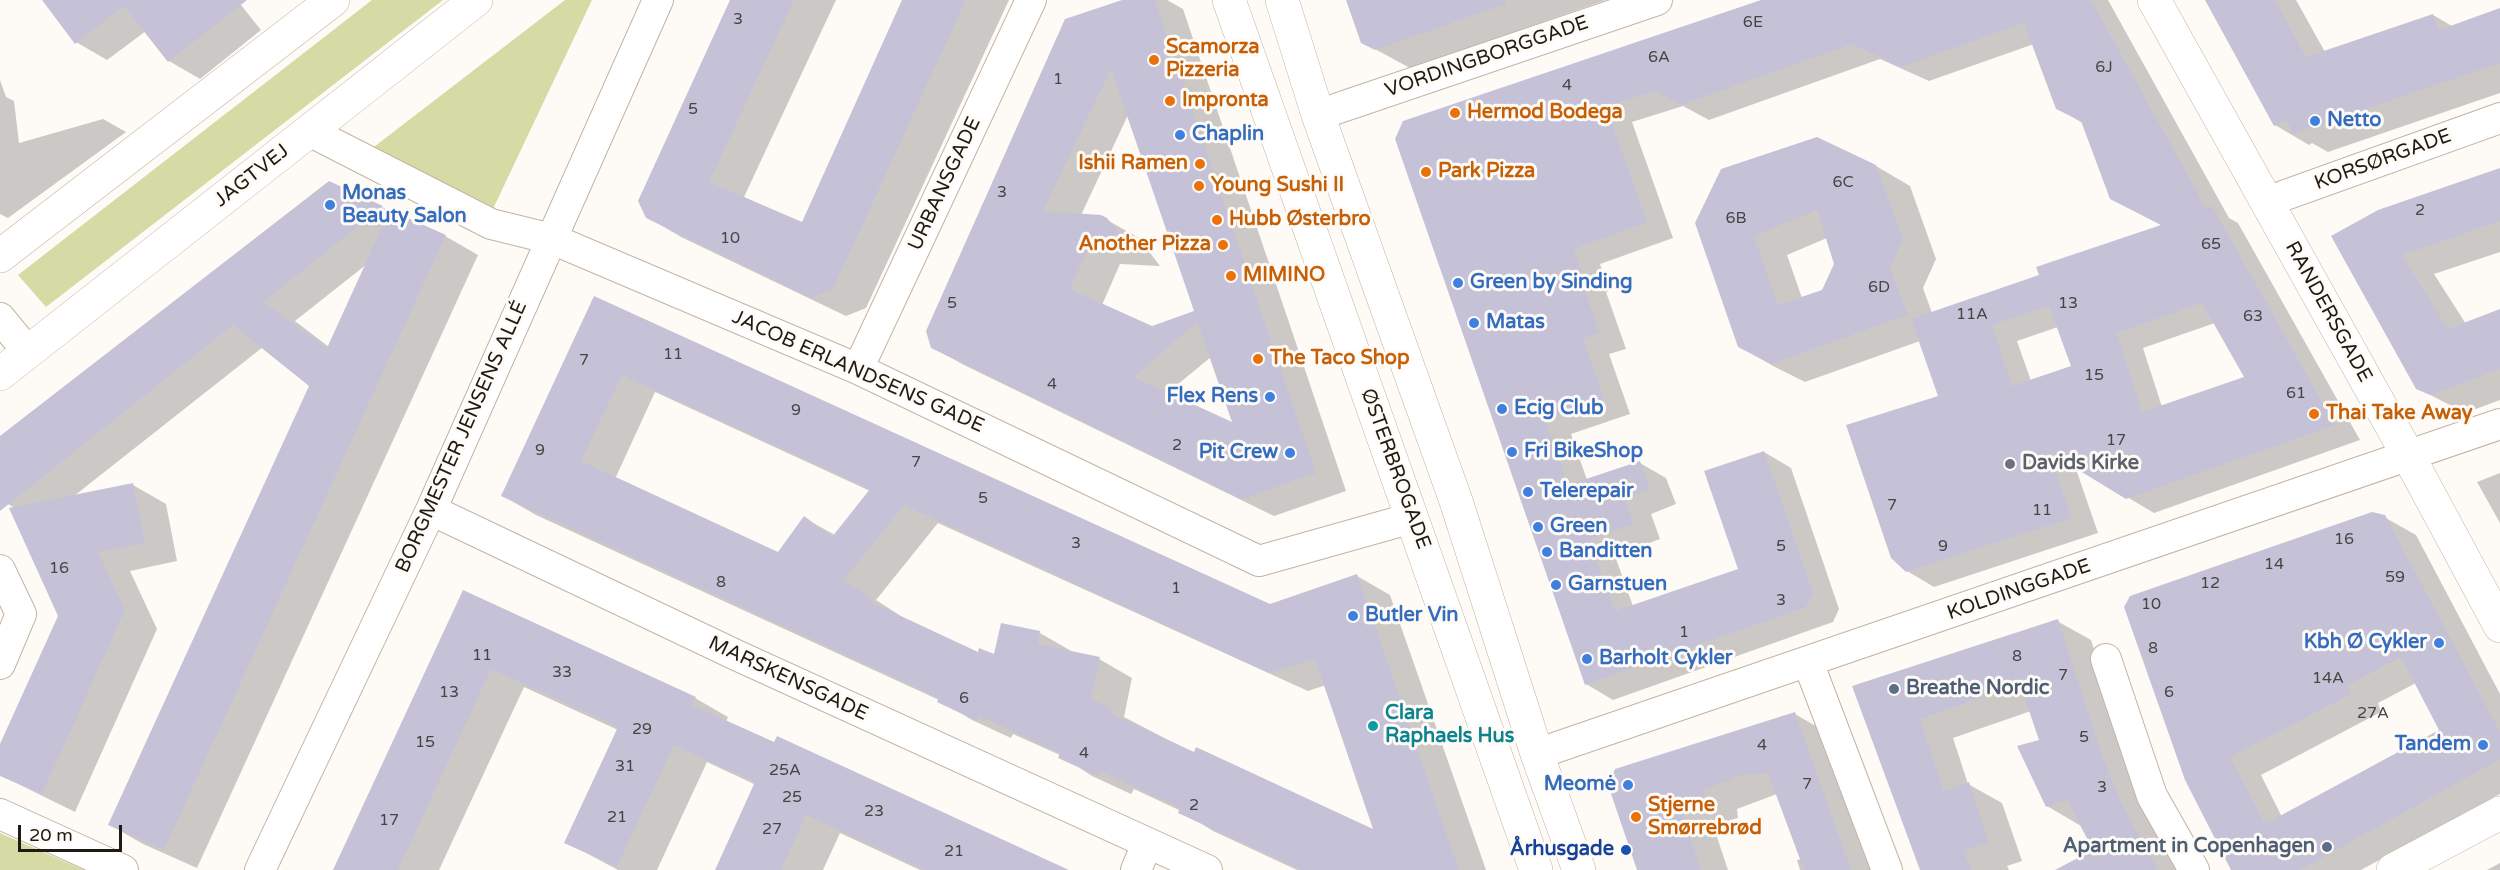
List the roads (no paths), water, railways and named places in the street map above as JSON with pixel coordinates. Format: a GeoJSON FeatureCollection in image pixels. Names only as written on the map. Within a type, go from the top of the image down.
{"type":"FeatureCollection","features":[{"type":"Feature","properties":{"kind":"street"},"geometry":{"type":"LineString","coordinates":[[0,256],[333,0]]}},
{"type":"Feature","properties":{"kind":"street","name":"JAGTVEJ"},"geometry":{"type":"LineString","coordinates":[[0,374],[476,0]]}},
{"type":"Feature","properties":{"kind":"street","name":"BORGMESTER JENSENS ALLÉ"},"geometry":{"type":"LineString","coordinates":[[260,870],[431,510],[657,0]]}},
{"type":"Feature","properties":{"kind":"street","name":"URBANSGADE"},"geometry":{"type":"LineString","coordinates":[[858,369],[1031,0]]}},
{"type":"Feature","properties":{"kind":"street","name":"ØSTERBROGADE"},"geometry":{"type":"LineString","coordinates":[[1229,0],[1536,870]]}},
{"type":"Feature","properties":{"kind":"street"},"geometry":{"type":"LineString","coordinates":[[1282,0],[1318,115],[1456,501],[1537,754],[1579,870]]}},
{"type":"Feature","properties":{"kind":"street","name":"VORDINGBORGGADE"},"geometry":{"type":"LineString","coordinates":[[1318,115],[1657,0]]}},
{"type":"Feature","properties":{"kind":"street","name":"RANDERSGADE"},"geometry":{"type":"LineString","coordinates":[[2154,0],[2409,457],[2500,626]]}},
{"type":"Feature","properties":{"kind":"street"},"geometry":{"type":"LineString","coordinates":[[1275,130],[1318,115]]}},
{"type":"Feature","properties":{"kind":"street","name":"KORSØRGADE"},"geometry":{"type":"LineString","coordinates":[[2266,202],[2500,118]]}},
{"type":"Feature","properties":{"kind":"street","name":"JACOB ERLANDSENS GADE"},"geometry":{"type":"LineString","coordinates":[[309,131],[491,224],[552,239],[858,369],[1259,561],[1412,518]]}},
{"type":"Feature","properties":{"kind":"street"},"geometry":{"type":"LineString","coordinates":[[0,318],[28,352]]}},
{"type":"Feature","properties":{"kind":"street","name":"KOLDINGGADE"},"geometry":{"type":"LineString","coordinates":[[1537,754],[2500,424]]}},
{"type":"Feature","properties":{"kind":"street"},"geometry":{"type":"LineString","coordinates":[[1412,518],[1456,501]]}},
{"type":"Feature","properties":{"kind":"street","name":"MARSKENSGADE"},"geometry":{"type":"LineString","coordinates":[[431,510],[746,659],[1142,857],[1207,870]]}},
{"type":"Feature","properties":{"kind":"street"},"geometry":{"type":"LineString","coordinates":[[0,570],[21,614],[0,664]]}},
{"type":"Feature","properties":{"kind":"street"},"geometry":{"type":"LineString","coordinates":[[2106,659],[2152,796],[2194,870]]}},
{"type":"Feature","properties":{"kind":"street"},"geometry":{"type":"LineString","coordinates":[[1808,662],[1887,870]]}},
{"type":"Feature","properties":{"kind":"street"},"geometry":{"type":"LineString","coordinates":[[1498,767],[1537,754]]}},
{"type":"Feature","properties":{"kind":"street"},"geometry":{"type":"LineString","coordinates":[[2393,870],[2500,813]]}},
{"type":"Feature","properties":{"kind":"street"},"geometry":{"type":"LineString","coordinates":[[0,814],[123,870]]}},
{"type":"Feature","properties":{"kind":"place","name":"Scamorza Pizzeria"},"geometry":{"type":"Point","coordinates":[1154,60]}},
{"type":"Feature","properties":{"kind":"place","name":"Impronta"},"geometry":{"type":"Point","coordinates":[1170,101]}},
{"type":"Feature","properties":{"kind":"place","name":"Hermod Bodega"},"geometry":{"type":"Point","coordinates":[1455,113]}},
{"type":"Feature","properties":{"kind":"place","name":"Netto"},"geometry":{"type":"Point","coordinates":[2315,121]}},
{"type":"Feature","properties":{"kind":"place","name":"Chaplin"},"geometry":{"type":"Point","coordinates":[1180,135]}},
{"type":"Feature","properties":{"kind":"place","name":"Ishii Ramen"},"geometry":{"type":"Point","coordinates":[1200,164]}},
{"type":"Feature","properties":{"kind":"place","name":"Park Pizza"},"geometry":{"type":"Point","coordinates":[1426,172]}},
{"type":"Feature","properties":{"kind":"place","name":"Young Sushi II"},"geometry":{"type":"Point","coordinates":[1199,186]}},
{"type":"Feature","properties":{"kind":"place","name":"Monas Beauty Salon"},"geometry":{"type":"Point","coordinates":[330,205]}},
{"type":"Feature","properties":{"kind":"place","name":"Hubb Østerbro"},"geometry":{"type":"Point","coordinates":[1217,220]}},
{"type":"Feature","properties":{"kind":"place","name":"Another Pizza"},"geometry":{"type":"Point","coordinates":[1223,245]}},
{"type":"Feature","properties":{"kind":"place","name":"MIMINO"},"geometry":{"type":"Point","coordinates":[1231,276]}},
{"type":"Feature","properties":{"kind":"place","name":"Green by Sinding"},"geometry":{"type":"Point","coordinates":[1458,283]}},
{"type":"Feature","properties":{"kind":"place","name":"Matas"},"geometry":{"type":"Point","coordinates":[1474,323]}},
{"type":"Feature","properties":{"kind":"place","name":"The Taco Shop"},"geometry":{"type":"Point","coordinates":[1258,359]}},
{"type":"Feature","properties":{"kind":"place","name":"Flex Rens"},"geometry":{"type":"Point","coordinates":[1270,397]}},
{"type":"Feature","properties":{"kind":"place","name":"Ecig Club"},"geometry":{"type":"Point","coordinates":[1502,409]}},
{"type":"Feature","properties":{"kind":"place","name":"Thai Take Away"},"geometry":{"type":"Point","coordinates":[2314,414]}},
{"type":"Feature","properties":{"kind":"place","name":"Fri BikeShop"},"geometry":{"type":"Point","coordinates":[1512,452]}},
{"type":"Feature","properties":{"kind":"place","name":"Pit Crew"},"geometry":{"type":"Point","coordinates":[1290,453]}},
{"type":"Feature","properties":{"kind":"place","name":"Davids Kirke"},"geometry":{"type":"Point","coordinates":[2010,464]}},
{"type":"Feature","properties":{"kind":"place","name":"Telerepair"},"geometry":{"type":"Point","coordinates":[1528,492]}},
{"type":"Feature","properties":{"kind":"place","name":"Green"},"geometry":{"type":"Point","coordinates":[1538,527]}},
{"type":"Feature","properties":{"kind":"place","name":"Banditten"},"geometry":{"type":"Point","coordinates":[1547,552]}},
{"type":"Feature","properties":{"kind":"place","name":"Garnstuen"},"geometry":{"type":"Point","coordinates":[1556,585]}},
{"type":"Feature","properties":{"kind":"place","name":"Butler Vin"},"geometry":{"type":"Point","coordinates":[1353,616]}},
{"type":"Feature","properties":{"kind":"place","name":"Kbh Ø Cykler"},"geometry":{"type":"Point","coordinates":[2439,643]}},
{"type":"Feature","properties":{"kind":"place","name":"Barholt Cykler"},"geometry":{"type":"Point","coordinates":[1587,659]}},
{"type":"Feature","properties":{"kind":"place","name":"Breathe Nordic"},"geometry":{"type":"Point","coordinates":[1894,689]}},
{"type":"Feature","properties":{"kind":"place","name":"Clara Raphaels Hus"},"geometry":{"type":"Point","coordinates":[1373,726]}},
{"type":"Feature","properties":{"kind":"place","name":"Tandem"},"geometry":{"type":"Point","coordinates":[2483,745]}},
{"type":"Feature","properties":{"kind":"place","name":"Meomė"},"geometry":{"type":"Point","coordinates":[1628,785]}},
{"type":"Feature","properties":{"kind":"place","name":"Stjerne Smørrebrød"},"geometry":{"type":"Point","coordinates":[1636,817]}},
{"type":"Feature","properties":{"kind":"place","name":"Apartment in Copenhagen"},"geometry":{"type":"Point","coordinates":[2327,847]}},
{"type":"Feature","properties":{"kind":"place","name":"Århusgade"},"geometry":{"type":"Point","coordinates":[1626,850]}}]}
